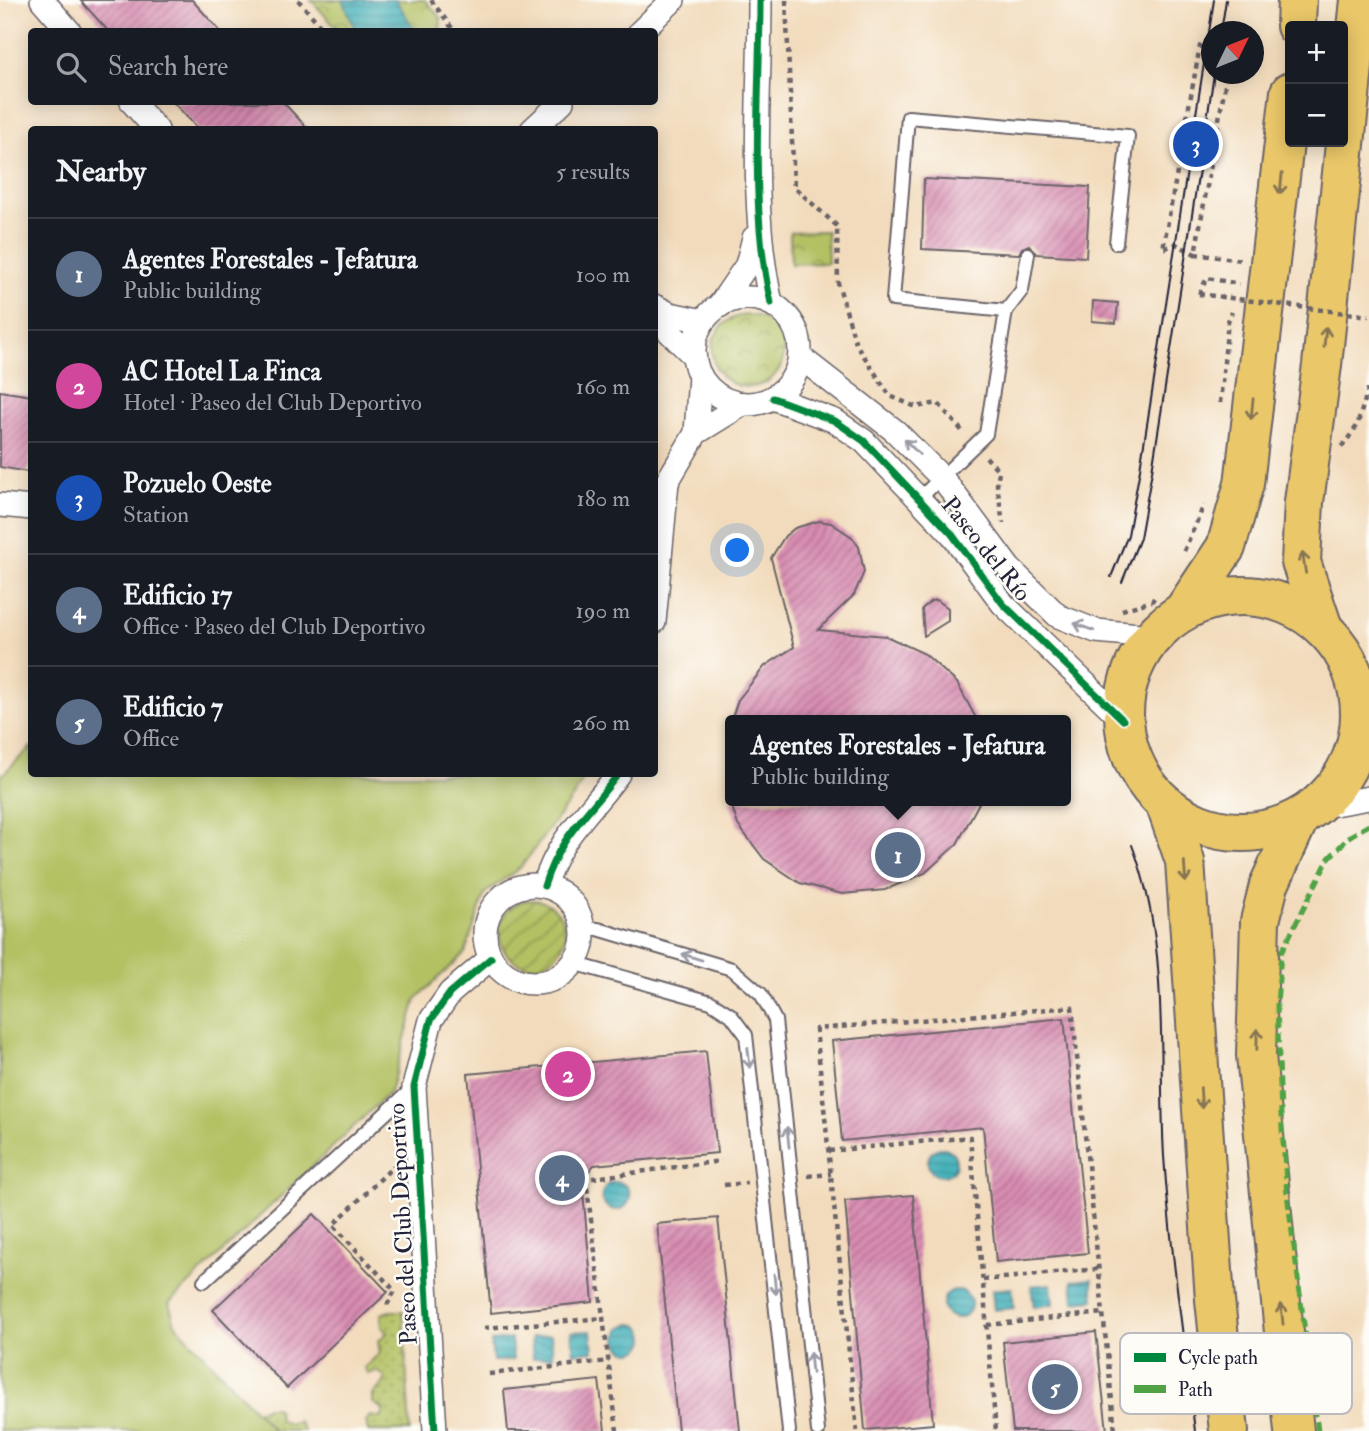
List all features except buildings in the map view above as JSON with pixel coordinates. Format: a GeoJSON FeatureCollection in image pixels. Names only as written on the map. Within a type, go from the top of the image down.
{"type":"FeatureCollection","features":[{"type":"Feature","properties":{"kind":"highway"},"geometry":{"type":"LineString","coordinates":[[1296,21],[1297,0]]}},
{"type":"Feature","properties":{"kind":"highway"},"geometry":{"type":"LineString","coordinates":[[1323,628],[1301,562],[1304,502],[1360,0]]}},
{"type":"Feature","properties":{"kind":"highway"},"geometry":{"type":"LineString","coordinates":[[1285,135],[1244,484],[1226,547],[1172,600],[1135,662],[1125,690],[1123,720],[1129,752],[1144,782],[1166,806],[1196,824],[1230,833],[1266,831],[1308,813]]}},
{"type":"Feature","properties":{"kind":"highway"},"geometry":{"type":"LineString","coordinates":[[1333,257],[1369,139]]}},
{"type":"Feature","properties":{"kind":"highway"},"geometry":{"type":"LineString","coordinates":[[1172,600],[1256,596],[1293,606],[1323,628],[1342,649],[1365,710],[1358,742],[1343,778],[1308,813],[1269,885],[1259,921],[1256,1055],[1284,1333]]}},
{"type":"Feature","properties":{"kind":"highway"},"geometry":{"type":"LineString","coordinates":[[1166,806],[1185,861],[1219,1333]]}},
{"type":"Feature","properties":{"kind":"street"},"geometry":{"type":"LineString","coordinates":[[42,0],[66,28]]}},
{"type":"Feature","properties":{"kind":"street"},"geometry":{"type":"LineString","coordinates":[[644,28],[673,0]]}},
{"type":"Feature","properties":{"kind":"street"},"geometry":{"type":"LineString","coordinates":[[760,0],[761,262],[771,303]]}},
{"type":"Feature","properties":{"kind":"street"},"geometry":{"type":"LineString","coordinates":[[135,105],[153,126]]}},
{"type":"Feature","properties":{"kind":"street"},"geometry":{"type":"LineString","coordinates":[[536,126],[559,105]]}},
{"type":"Feature","properties":{"kind":"street"},"geometry":{"type":"LineString","coordinates":[[696,433],[697,332],[747,264],[760,217]]}},
{"type":"Feature","properties":{"kind":"street"},"geometry":{"type":"LineString","coordinates":[[658,308],[670,314],[711,314],[736,299],[753,298],[771,303],[784,313],[794,326],[800,341],[796,373],[786,388],[773,398],[743,404],[696,433],[667,482],[658,555]]}},
{"type":"Feature","properties":{"kind":"street"},"geometry":{"type":"LineString","coordinates":[[658,322],[697,366],[711,390],[726,400],[743,404]]}},
{"type":"Feature","properties":{"kind":"street","name":"Paseo del Río"},"geometry":{"type":"LineString","coordinates":[[800,357],[895,431],[943,478],[1009,568],[1058,616],[1096,631],[1151,636]]}},
{"type":"Feature","properties":{"kind":"street","name":"Paseo del Río"},"geometry":{"type":"LineString","coordinates":[[773,398],[835,421],[864,441],[951,533],[1003,604],[1123,720]]}},
{"type":"Feature","properties":{"kind":"street"},"geometry":{"type":"LineString","coordinates":[[0,505],[28,508]]}},
{"type":"Feature","properties":{"kind":"street"},"geometry":{"type":"LineString","coordinates":[[544,886],[566,835],[595,805],[616,777]]}},
{"type":"Feature","properties":{"kind":"street"},"geometry":{"type":"LineString","coordinates":[[1308,813],[1369,798]]}},
{"type":"Feature","properties":{"kind":"street"},"geometry":{"type":"LineString","coordinates":[[528,885],[544,886],[570,901],[582,928],[582,940],[573,963],[562,974],[547,981],[531,983],[515,979],[501,971],[491,958],[485,943],[485,927],[490,911],[499,898],[513,889],[528,885]]}},
{"type":"Feature","properties":{"kind":"street","name":"Paseo del Club Deportivo"},"geometry":{"type":"LineString","coordinates":[[435,1431],[414,1087],[431,1020],[450,993],[491,958]]}},
{"type":"Feature","properties":{"kind":"lane"},"geometry":{"type":"LineString","coordinates":[[1006,311],[893,300],[908,117],[1128,136],[1116,243]]}},
{"type":"Feature","properties":{"kind":"lane"},"geometry":{"type":"LineString","coordinates":[[920,498],[986,434],[1006,311],[1022,290],[1028,254]]}},
{"type":"Feature","properties":{"kind":"lane"},"geometry":{"type":"LineString","coordinates":[[582,928],[598,929],[732,969],[761,994],[775,1020],[818,1431]]}},
{"type":"Feature","properties":{"kind":"lane"},"geometry":{"type":"LineString","coordinates":[[573,963],[711,1002],[731,1015],[746,1035],[789,1431]]}},
{"type":"Feature","properties":{"kind":"lane"},"geometry":{"type":"LineString","coordinates":[[204,1281],[414,1087]]}},
{"type":"Feature","properties":{"kind":"path"},"geometry":{"type":"LineString","coordinates":[[298,0],[322,28]]}},
{"type":"Feature","properties":{"kind":"path"},"geometry":{"type":"LineString","coordinates":[[431,0],[452,28]]}},
{"type":"Feature","properties":{"kind":"path"},"geometry":{"type":"LineString","coordinates":[[786,0],[794,187],[837,226],[838,283],[856,344],[890,396],[916,407],[938,403],[999,471],[997,485],[1003,523],[1010,535]]}},
{"type":"Feature","properties":{"kind":"path"},"geometry":{"type":"LineString","coordinates":[[1201,46],[1163,249],[1176,244],[1195,254],[1246,261],[1244,285],[1207,278],[1199,295],[1369,316]]}},
{"type":"Feature","properties":{"kind":"path"},"geometry":{"type":"LineString","coordinates":[[1195,254],[1225,84]]}},
{"type":"Feature","properties":{"kind":"path"},"geometry":{"type":"LineString","coordinates":[[1220,405],[1220,416]]}},
{"type":"Feature","properties":{"kind":"path"},"geometry":{"type":"LineString","coordinates":[[1180,560],[1207,497]]}},
{"type":"Feature","properties":{"kind":"path"},"geometry":{"type":"LineString","coordinates":[[1110,609],[1120,610],[1152,601],[1172,600]]}},
{"type":"Feature","properties":{"kind":"path"},"geometry":{"type":"LineString","coordinates":[[857,1431],[816,1029],[1072,1007],[1115,1431]]}},
{"type":"Feature","properties":{"kind":"path"},"geometry":{"type":"LineString","coordinates":[[829,1151],[970,1137],[996,1431]]}},
{"type":"Feature","properties":{"kind":"path"},"geometry":{"type":"LineString","coordinates":[[328,1229],[417,1145]]}},
{"type":"Feature","properties":{"kind":"path"},"geometry":{"type":"LineString","coordinates":[[617,1431],[586,1179],[721,1161]]}},
{"type":"Feature","properties":{"kind":"path"},"geometry":{"type":"LineString","coordinates":[[333,1225],[395,1291],[387,1305]]}},
{"type":"Feature","properties":{"kind":"path"},"geometry":{"type":"LineString","coordinates":[[983,1280],[1098,1269]]}},
{"type":"Feature","properties":{"kind":"path"},"geometry":{"type":"LineString","coordinates":[[987,1325],[1103,1313]]}},
{"type":"Feature","properties":{"kind":"path"},"geometry":{"type":"LineString","coordinates":[[484,1328],[603,1318]]}},
{"type":"Feature","properties":{"kind":"path"},"geometry":{"type":"LineString","coordinates":[[489,1374],[609,1361]]}},
{"type":"Feature","properties":{"kind":"green space"},"geometry":{"type":"Polygon","coordinates":[[[311,0],[425,0],[441,18],[440,28],[336,28],[311,0]]]}},
{"type":"Feature","properties":{"kind":"green space"},"geometry":{"type":"Polygon","coordinates":[[[827,231],[828,263],[791,264],[790,232],[827,231]]]}},
{"type":"Feature","properties":{"kind":"green space"},"geometry":{"type":"Polygon","coordinates":[[[748,315],[768,321],[778,331],[784,351],[778,371],[768,381],[748,387],[728,381],[718,371],[712,351],[718,331],[728,321],[748,315]]]}},
{"type":"Feature","properties":{"kind":"green space"},"geometry":{"type":"Polygon","coordinates":[[[28,750],[28,777],[584,777],[575,794],[521,867],[485,893],[465,953],[416,999],[390,1092],[169,1303],[175,1324],[274,1431],[0,1431],[0,777],[28,750]]]}},
{"type":"Feature","properties":{"kind":"green space"},"geometry":{"type":"Polygon","coordinates":[[[532,900],[555,910],[565,933],[555,956],[532,966],[509,956],[499,933],[509,910],[532,900]]]}},
{"type":"Feature","properties":{"kind":"green space"},"geometry":{"type":"Polygon","coordinates":[[[403,1311],[410,1431],[368,1431],[366,1421],[370,1416],[380,1418],[383,1414],[383,1409],[373,1403],[373,1395],[385,1381],[384,1376],[377,1371],[368,1374],[364,1368],[380,1353],[378,1341],[387,1333],[382,1327],[381,1314],[403,1311]]]}},
{"type":"Feature","properties":{"kind":"green space"},"geometry":{"type":"Polygon","coordinates":[[[275,1407],[279,1412],[278,1419],[288,1424],[298,1421],[304,1431],[274,1431],[256,1411],[275,1407]]]}},
{"type":"Feature","properties":{"kind":"water"},"geometry":{"type":"Polygon","coordinates":[[[343,0],[396,0],[413,28],[355,28],[343,0]]]}},
{"type":"Feature","properties":{"kind":"water"},"geometry":{"type":"Polygon","coordinates":[[[942,1148],[952,1152],[956,1162],[952,1172],[942,1176],[932,1172],[928,1162],[932,1152],[942,1148]]]}},
{"type":"Feature","properties":{"kind":"water"},"geometry":{"type":"Polygon","coordinates":[[[616,1182],[626,1186],[630,1196],[626,1206],[616,1210],[606,1206],[602,1196],[606,1186],[616,1182]]]}},
{"type":"Feature","properties":{"kind":"water"},"geometry":{"type":"Polygon","coordinates":[[[1092,1279],[1094,1300],[1074,1302],[1072,1281],[1092,1279]]]}},
{"type":"Feature","properties":{"kind":"water"},"geometry":{"type":"Polygon","coordinates":[[[1051,1284],[1053,1304],[1034,1307],[1031,1286],[1051,1284]]]}},
{"type":"Feature","properties":{"kind":"water"},"geometry":{"type":"Polygon","coordinates":[[[1012,1288],[1014,1308],[994,1310],[992,1290],[1012,1288]]]}},
{"type":"Feature","properties":{"kind":"water"},"geometry":{"type":"Polygon","coordinates":[[[957,1290],[967,1294],[971,1304],[967,1314],[957,1318],[947,1314],[943,1304],[947,1294],[957,1290]]]}},
{"type":"Feature","properties":{"kind":"water"},"geometry":{"type":"Polygon","coordinates":[[[631,1324],[641,1328],[645,1338],[641,1348],[631,1352],[621,1348],[617,1338],[621,1328],[631,1324]]]}},
{"type":"Feature","properties":{"kind":"water"},"geometry":{"type":"Polygon","coordinates":[[[591,1331],[593,1351],[574,1353],[571,1332],[591,1331]]]}},
{"type":"Feature","properties":{"kind":"water"},"geometry":{"type":"Polygon","coordinates":[[[551,1335],[553,1356],[533,1358],[531,1337],[551,1335]]]}},
{"type":"Feature","properties":{"kind":"water"},"geometry":{"type":"Polygon","coordinates":[[[511,1339],[513,1360],[493,1361],[491,1341],[511,1339]]]}},
{"type":"Feature","properties":{"kind":"tram line"},"geometry":{"type":"LineString","coordinates":[[1111,577],[1128,535],[1140,469],[1214,0]]}},
{"type":"Feature","properties":{"kind":"tram line"},"geometry":{"type":"LineString","coordinates":[[1223,21],[1226,0]]}},
{"type":"Feature","properties":{"kind":"tram line"},"geometry":{"type":"LineString","coordinates":[[1122,582],[1140,538],[1212,84]]}},
{"type":"Feature","properties":{"kind":"tram line"},"geometry":{"type":"LineString","coordinates":[[1132,845],[1144,882],[1157,959],[1164,1156],[1183,1333]]}},
{"type":"Feature","properties":{"kind":"tram line"},"geometry":{"type":"LineString","coordinates":[[1193,1414],[1195,1431]]}},
{"type":"Feature","properties":{"kind":"marked path"},"geometry":{"type":"LineString","coordinates":[[1305,1333],[1287,1194],[1281,1115],[1277,1004],[1281,953],[1329,858],[1350,836],[1369,825]]}},
{"type":"Feature","properties":{"kind":"marked path"},"geometry":{"type":"LineString","coordinates":[[1316,1414],[1318,1431]]}},
{"type":"Feature","properties":{"kind":"cycle path"},"geometry":{"type":"LineString","coordinates":[[760,0],[758,191],[764,266],[771,303]]}},
{"type":"Feature","properties":{"kind":"cycle path"},"geometry":{"type":"LineString","coordinates":[[773,398],[835,421],[864,441],[951,533],[1003,604],[1123,720]]}},
{"type":"Feature","properties":{"kind":"cycle path"},"geometry":{"type":"LineString","coordinates":[[544,886],[567,839],[616,777]]}},
{"type":"Feature","properties":{"kind":"cycle path"},"geometry":{"type":"LineString","coordinates":[[435,1431],[414,1087],[431,1020],[450,993],[491,958]]}},
{"type":"Feature","properties":{"kind":"place","name":"Pozuelo Oeste"},"geometry":{"type":"Point","coordinates":[1196,144]}},
{"type":"Feature","properties":{"kind":"place","name":"Agentes Forestales - Jefatura"},"geometry":{"type":"Point","coordinates":[898,855]}},
{"type":"Feature","properties":{"kind":"place","name":"AC Hotel La Finca"},"geometry":{"type":"Point","coordinates":[568,1074]}},
{"type":"Feature","properties":{"kind":"place","name":"Edificio 17"},"geometry":{"type":"Point","coordinates":[562,1178]}},
{"type":"Feature","properties":{"kind":"place","name":"Edificio 7"},"geometry":{"type":"Point","coordinates":[1055,1387]}}]}
